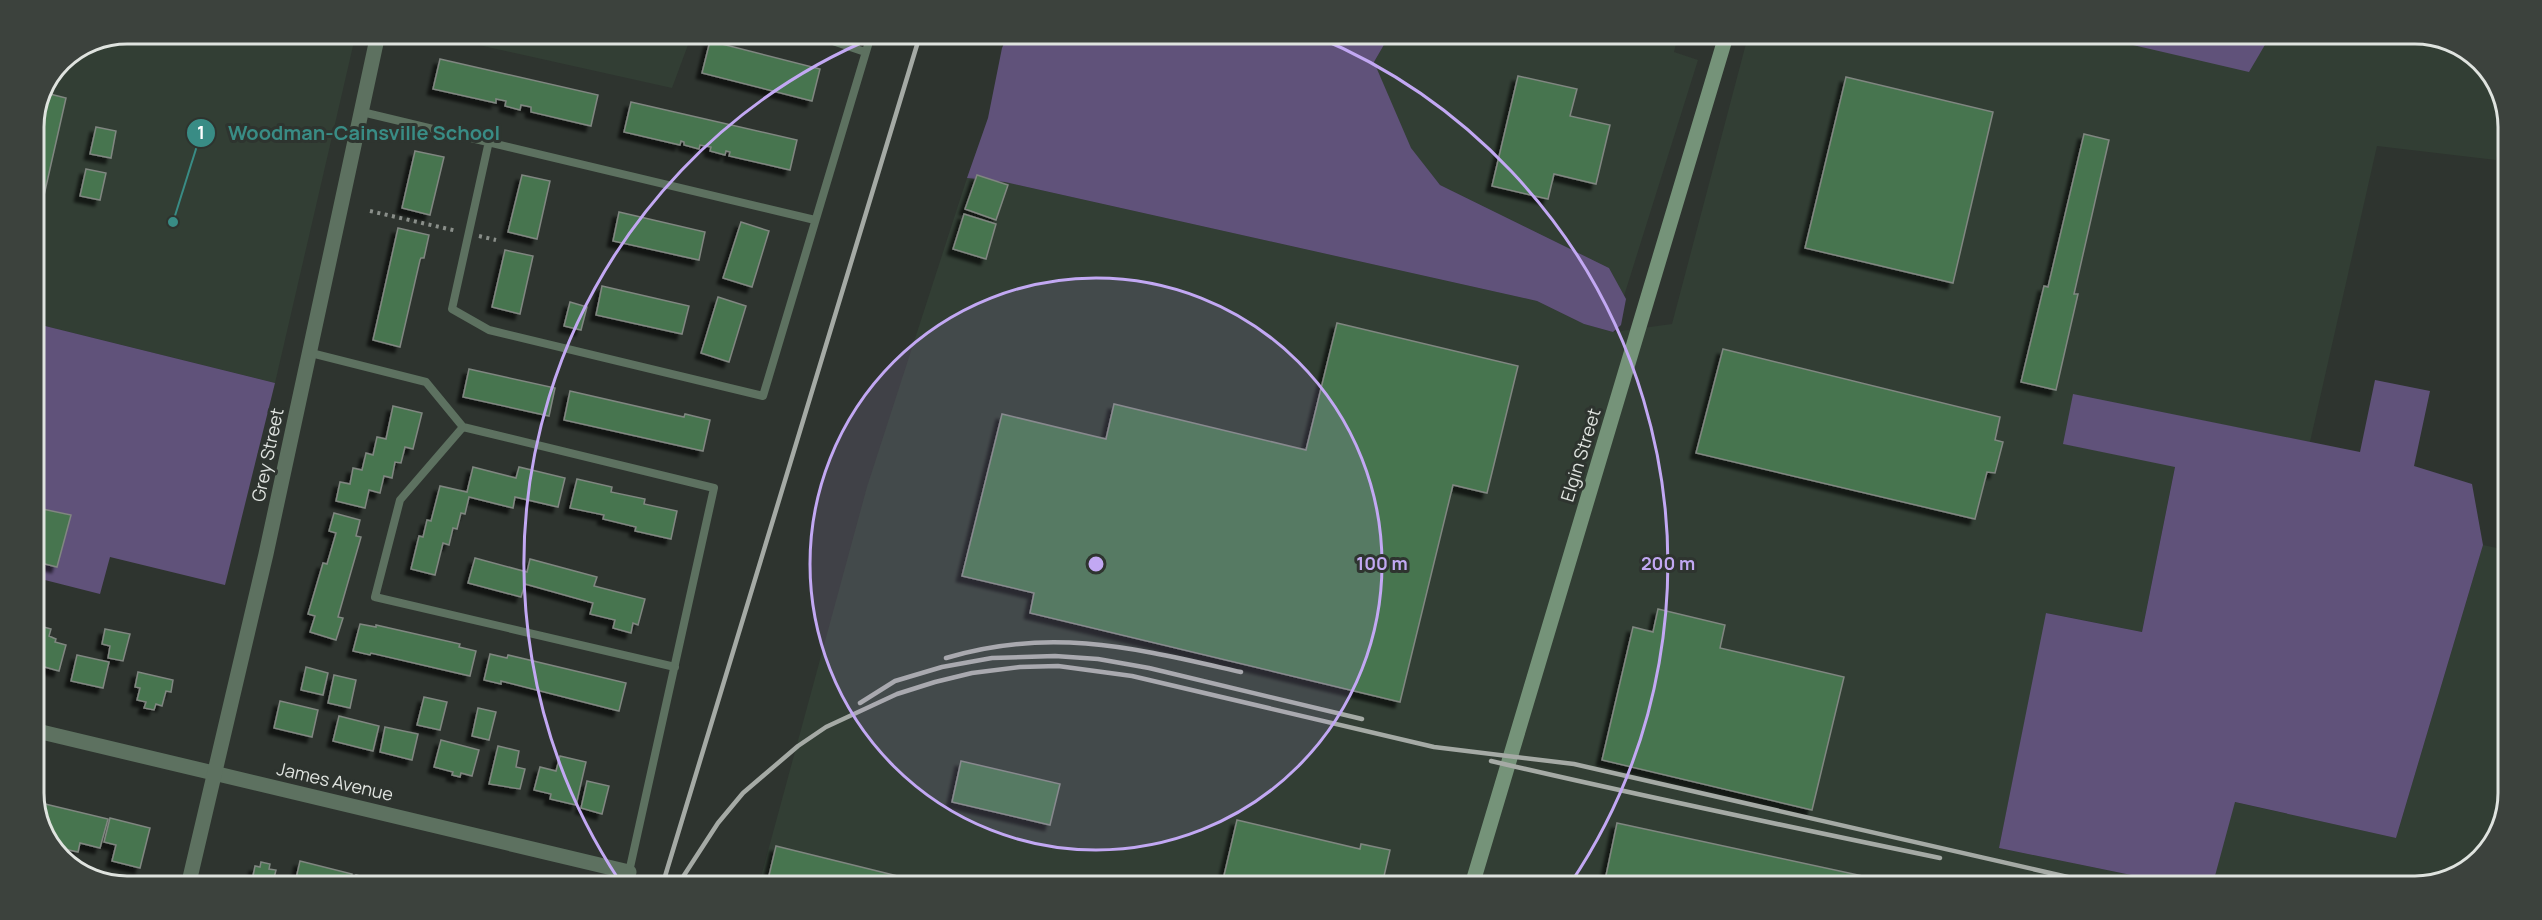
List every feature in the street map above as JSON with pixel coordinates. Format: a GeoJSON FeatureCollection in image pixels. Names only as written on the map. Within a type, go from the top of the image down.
{"type":"FeatureCollection","features":[{"type":"Feature","properties":{"kind":"main road","name":"Elgin Street"},"geometry":{"type":"LineString","coordinates":[[1475,876],[1724,43]]}},
{"type":"Feature","properties":{"kind":"street","name":"Grey Street"},"geometry":{"type":"LineString","coordinates":[[190,876],[266,554],[376,43]]}},
{"type":"Feature","properties":{"kind":"street","name":"James Avenue"},"geometry":{"type":"LineString","coordinates":[[44,733],[629,872]]}},
{"type":"Feature","properties":{"kind":"lane"},"geometry":{"type":"LineString","coordinates":[[838,43],[865,52]]}},
{"type":"Feature","properties":{"kind":"lane"},"geometry":{"type":"LineString","coordinates":[[489,141],[452,309],[489,330],[763,396],[868,43]]}},
{"type":"Feature","properties":{"kind":"lane"},"geometry":{"type":"LineString","coordinates":[[362,112],[815,220]]}},
{"type":"Feature","properties":{"kind":"lane"},"geometry":{"type":"LineString","coordinates":[[310,353],[426,382],[463,427],[714,488],[629,872]]}},
{"type":"Feature","properties":{"kind":"lane"},"geometry":{"type":"LineString","coordinates":[[463,427],[400,500],[375,597],[675,667]]}},
{"type":"Feature","properties":{"kind":"path"},"geometry":{"type":"LineString","coordinates":[[370,211],[496,240]]}},
{"type":"Feature","properties":{"kind":"shaded area"},"geometry":{"type":"Polygon","coordinates":[[[127,43],[354,43],[275,383],[43,326],[43,127],[45,111],[50,95],[68,68],[95,50],[127,43]]]}},
{"type":"Feature","properties":{"kind":"shaded area"},"geometry":{"type":"Polygon","coordinates":[[[470,43],[689,43],[672,88],[470,43]]]}},
{"type":"Feature","properties":{"kind":"shaded area"},"geometry":{"type":"Polygon","coordinates":[[[1004,43],[1385,43],[1374,62],[1411,148],[1440,185],[1609,268],[1626,299],[1621,325],[1613,332],[1584,324],[1537,301],[1005,182],[967,178],[988,118],[1004,43]]]}},
{"type":"Feature","properties":{"kind":"shaded area"},"geometry":{"type":"Polygon","coordinates":[[[1385,43],[1676,43],[1674,52],[1698,60],[1624,296],[1609,268],[1440,185],[1410,148],[1374,62],[1385,43]]]}},
{"type":"Feature","properties":{"kind":"shaded area"},"geometry":{"type":"Polygon","coordinates":[[[1746,43],[2415,43],[2431,45],[2452,52],[2474,68],[2487,85],[2497,111],[2498,152],[2496,160],[2377,146],[2310,442],[2073,395],[2064,444],[2175,466],[2142,632],[2047,613],[1999,848],[2136,876],[761,876],[867,487],[967,178],[1005,182],[1537,301],[1584,324],[1613,332],[1672,324],[1746,43]]]}},
{"type":"Feature","properties":{"kind":"shaded area"},"geometry":{"type":"Polygon","coordinates":[[[2124,43],[2266,43],[2249,72],[2124,43]]]}},
{"type":"Feature","properties":{"kind":"shaded area"},"geometry":{"type":"Polygon","coordinates":[[[43,326],[275,383],[225,585],[110,557],[100,594],[44,580],[43,326]]]}},
{"type":"Feature","properties":{"kind":"shaded area"},"geometry":{"type":"Polygon","coordinates":[[[2375,380],[2430,391],[2414,466],[2472,484],[2483,545],[2396,838],[2235,802],[2215,876],[2136,876],[1999,848],[2046,613],[2142,632],[2175,467],[2063,444],[2073,394],[2360,452],[2375,380]]]}},
{"type":"Feature","properties":{"kind":"shaded area"},"geometry":{"type":"Polygon","coordinates":[[[2483,545],[2498,548],[2498,804],[2494,820],[2481,844],[2470,856],[2452,868],[2431,875],[2215,876],[2234,802],[2396,838],[2483,545]]]}},
{"type":"Feature","properties":{"kind":"building"},"geometry":{"type":"Polygon","coordinates":[[[710,43],[718,43],[820,69],[812,101],[702,73],[710,43]]]}},
{"type":"Feature","properties":{"kind":"building"},"geometry":{"type":"Polygon","coordinates":[[[440,59],[598,95],[591,126],[531,112],[531,107],[521,105],[520,110],[505,106],[506,101],[496,99],[496,103],[433,89],[440,59]]]}},
{"type":"Feature","properties":{"kind":"building"},"geometry":{"type":"Polygon","coordinates":[[[1518,76],[1577,89],[1570,116],[1610,125],[1596,184],[1554,174],[1548,199],[1492,186],[1518,76]]]}},
{"type":"Feature","properties":{"kind":"building"},"geometry":{"type":"Polygon","coordinates":[[[1846,77],[1993,112],[1953,283],[1805,248],[1846,77]]]}},
{"type":"Feature","properties":{"kind":"building"},"geometry":{"type":"Polygon","coordinates":[[[50,94],[66,98],[43,199],[45,111],[50,94]]]}},
{"type":"Feature","properties":{"kind":"building"},"geometry":{"type":"Polygon","coordinates":[[[631,102],[797,140],[790,170],[729,156],[730,152],[726,151],[725,155],[710,151],[711,147],[700,145],[699,149],[684,145],[681,141],[680,145],[624,132],[631,102]]]}},
{"type":"Feature","properties":{"kind":"building"},"geometry":{"type":"Polygon","coordinates":[[[96,127],[116,131],[111,158],[90,154],[96,127]]]}},
{"type":"Feature","properties":{"kind":"building"},"geometry":{"type":"Polygon","coordinates":[[[2084,134],[2109,140],[2074,294],[2078,294],[2056,390],[2021,382],[2044,286],[2048,287],[2084,134]]]}},
{"type":"Feature","properties":{"kind":"building"},"geometry":{"type":"Polygon","coordinates":[[[415,151],[444,157],[430,215],[402,208],[415,151]]]}},
{"type":"Feature","properties":{"kind":"building"},"geometry":{"type":"Polygon","coordinates":[[[86,169],[106,173],[100,200],[80,196],[86,169]]]}},
{"type":"Feature","properties":{"kind":"building"},"geometry":{"type":"Polygon","coordinates":[[[522,175],[550,181],[537,239],[508,232],[522,175]]]}},
{"type":"Feature","properties":{"kind":"building"},"geometry":{"type":"Polygon","coordinates":[[[977,175],[1008,185],[996,220],[965,209],[977,175]]]}},
{"type":"Feature","properties":{"kind":"building"},"geometry":{"type":"Polygon","coordinates":[[[619,212],[705,232],[699,260],[613,241],[619,212]]]}},
{"type":"Feature","properties":{"kind":"building"},"geometry":{"type":"Polygon","coordinates":[[[964,214],[996,224],[986,259],[953,249],[964,214]]]}},
{"type":"Feature","properties":{"kind":"building"},"geometry":{"type":"Polygon","coordinates":[[[741,222],[769,231],[752,287],[723,278],[741,222]]]}},
{"type":"Feature","properties":{"kind":"building"},"geometry":{"type":"Polygon","coordinates":[[[398,228],[429,235],[424,258],[420,260],[400,347],[373,340],[398,228]]]}},
{"type":"Feature","properties":{"kind":"building"},"geometry":{"type":"Polygon","coordinates":[[[505,250],[533,256],[520,314],[492,307],[505,250]]]}},
{"type":"Feature","properties":{"kind":"building"},"geometry":{"type":"Polygon","coordinates":[[[602,286],[689,306],[682,334],[596,315],[602,286]]]}},
{"type":"Feature","properties":{"kind":"building"},"geometry":{"type":"Polygon","coordinates":[[[718,297],[746,306],[729,362],[701,353],[718,297]]]}},
{"type":"Feature","properties":{"kind":"building"},"geometry":{"type":"Polygon","coordinates":[[[570,302],[587,307],[581,330],[564,326],[570,302]]]}},
{"type":"Feature","properties":{"kind":"building"},"geometry":{"type":"Polygon","coordinates":[[[1337,323],[1518,366],[1487,493],[1453,485],[1400,702],[1030,613],[1034,593],[962,576],[1002,414],[1106,439],[1114,404],[1306,450],[1337,323]]]}},
{"type":"Feature","properties":{"kind":"building"},"geometry":{"type":"Polygon","coordinates":[[[1723,349],[2000,417],[1995,440],[2003,442],[1995,473],[1987,472],[1975,519],[1696,453],[1723,349]]]}},
{"type":"Feature","properties":{"kind":"building"},"geometry":{"type":"Polygon","coordinates":[[[469,369],[555,388],[549,416],[463,397],[469,369]]]}},
{"type":"Feature","properties":{"kind":"building"},"geometry":{"type":"Polygon","coordinates":[[[570,391],[684,417],[685,414],[710,420],[703,451],[564,420],[570,391]]]}},
{"type":"Feature","properties":{"kind":"building"},"geometry":{"type":"Polygon","coordinates":[[[393,406],[422,413],[413,449],[405,447],[401,463],[395,462],[392,478],[384,476],[380,493],[369,490],[365,508],[336,501],[340,482],[350,484],[353,468],[362,470],[366,453],[373,455],[377,437],[386,439],[393,406]]]}},
{"type":"Feature","properties":{"kind":"building"},"geometry":{"type":"Polygon","coordinates":[[[473,467],[516,478],[519,467],[565,478],[558,507],[515,497],[513,508],[469,497],[465,514],[461,513],[457,529],[453,528],[449,545],[443,543],[435,575],[411,569],[419,536],[423,537],[427,520],[431,521],[440,486],[467,492],[473,467]]]}},
{"type":"Feature","properties":{"kind":"building"},"geometry":{"type":"Polygon","coordinates":[[[577,479],[612,487],[611,492],[645,499],[644,504],[677,511],[671,539],[635,531],[636,527],[603,519],[604,515],[570,508],[577,479]]]}},
{"type":"Feature","properties":{"kind":"building"},"geometry":{"type":"Polygon","coordinates":[[[44,509],[71,515],[57,567],[44,564],[44,509]]]}},
{"type":"Feature","properties":{"kind":"building"},"geometry":{"type":"Polygon","coordinates":[[[334,513],[360,520],[356,536],[361,537],[338,617],[343,618],[336,640],[310,632],[315,616],[308,614],[323,563],[327,564],[336,533],[329,531],[334,513]]]}},
{"type":"Feature","properties":{"kind":"building"},"geometry":{"type":"Polygon","coordinates":[[[475,558],[527,572],[530,559],[597,577],[594,586],[645,599],[638,625],[633,623],[631,633],[613,628],[615,620],[590,614],[593,603],[525,584],[521,597],[468,583],[475,558]]]}},
{"type":"Feature","properties":{"kind":"building"},"geometry":{"type":"Polygon","coordinates":[[[1658,609],[1725,625],[1720,648],[1844,677],[1812,810],[1602,760],[1633,627],[1653,632],[1658,609]]]}},
{"type":"Feature","properties":{"kind":"building"},"geometry":{"type":"Polygon","coordinates":[[[360,624],[376,627],[376,625],[460,644],[459,647],[476,651],[470,676],[371,653],[370,655],[353,651],[360,624]]]}},
{"type":"Feature","properties":{"kind":"building"},"geometry":{"type":"Polygon","coordinates":[[[44,627],[51,629],[49,636],[56,639],[55,642],[66,645],[59,671],[44,667],[44,627]]]}},
{"type":"Feature","properties":{"kind":"building"},"geometry":{"type":"Polygon","coordinates":[[[105,629],[130,634],[123,661],[108,658],[110,646],[102,644],[105,629]]]}},
{"type":"Feature","properties":{"kind":"building"},"geometry":{"type":"Polygon","coordinates":[[[490,654],[507,658],[508,655],[626,683],[619,711],[501,681],[501,684],[484,680],[490,654]]]}},
{"type":"Feature","properties":{"kind":"building"},"geometry":{"type":"Polygon","coordinates":[[[77,655],[109,662],[103,688],[71,681],[77,655]]]}},
{"type":"Feature","properties":{"kind":"building"},"geometry":{"type":"Polygon","coordinates":[[[306,667],[328,673],[323,695],[301,690],[306,667]]]}},
{"type":"Feature","properties":{"kind":"building"},"geometry":{"type":"Polygon","coordinates":[[[138,672],[173,680],[171,692],[166,691],[162,706],[156,704],[154,710],[144,708],[146,702],[137,700],[140,688],[135,687],[138,672]]]}},
{"type":"Feature","properties":{"kind":"building"},"geometry":{"type":"Polygon","coordinates":[[[334,675],[356,680],[350,708],[328,703],[334,675]]]}},
{"type":"Feature","properties":{"kind":"building"},"geometry":{"type":"Polygon","coordinates":[[[424,697],[447,702],[440,730],[417,725],[424,697]]]}},
{"type":"Feature","properties":{"kind":"building"},"geometry":{"type":"Polygon","coordinates":[[[280,701],[318,710],[312,737],[274,728],[280,701]]]}},
{"type":"Feature","properties":{"kind":"building"},"geometry":{"type":"Polygon","coordinates":[[[478,708],[496,712],[489,740],[472,736],[478,708]]]}},
{"type":"Feature","properties":{"kind":"building"},"geometry":{"type":"Polygon","coordinates":[[[339,716],[379,726],[373,751],[333,741],[339,716]]]}},
{"type":"Feature","properties":{"kind":"building"},"geometry":{"type":"Polygon","coordinates":[[[385,727],[418,734],[412,760],[380,752],[385,727]]]}},
{"type":"Feature","properties":{"kind":"building"},"geometry":{"type":"Polygon","coordinates":[[[441,740],[479,750],[472,776],[461,773],[460,777],[452,775],[453,772],[434,767],[441,740]]]}},
{"type":"Feature","properties":{"kind":"building"},"geometry":{"type":"Polygon","coordinates":[[[498,746],[519,751],[516,767],[525,769],[520,789],[489,784],[498,746]]]}},
{"type":"Feature","properties":{"kind":"building"},"geometry":{"type":"Polygon","coordinates":[[[560,756],[586,762],[576,805],[550,799],[551,794],[534,790],[540,767],[556,771],[560,756]]]}},
{"type":"Feature","properties":{"kind":"building"},"geometry":{"type":"Polygon","coordinates":[[[961,761],[1060,784],[1050,825],[952,802],[961,761]]]}},
{"type":"Feature","properties":{"kind":"building"},"geometry":{"type":"Polygon","coordinates":[[[587,781],[609,786],[602,814],[581,808],[587,781]]]}},
{"type":"Feature","properties":{"kind":"building"},"geometry":{"type":"Polygon","coordinates":[[[44,804],[108,819],[100,848],[80,843],[78,852],[66,849],[61,844],[50,825],[44,804]]]}},
{"type":"Feature","properties":{"kind":"building"},"geometry":{"type":"Polygon","coordinates":[[[110,818],[150,828],[140,868],[112,861],[116,845],[104,842],[110,818]]]}},
{"type":"Feature","properties":{"kind":"building"},"geometry":{"type":"Polygon","coordinates":[[[1237,820],[1360,849],[1361,844],[1390,850],[1384,876],[1224,876],[1237,820]]]}},
{"type":"Feature","properties":{"kind":"building"},"geometry":{"type":"Polygon","coordinates":[[[1617,823],[1863,876],[1606,876],[1617,823]]]}},
{"type":"Feature","properties":{"kind":"building"},"geometry":{"type":"Polygon","coordinates":[[[776,846],[898,876],[769,876],[776,846]]]}},
{"type":"Feature","properties":{"kind":"building"},"geometry":{"type":"Polygon","coordinates":[[[300,861],[352,874],[352,876],[297,876],[300,861]]]}},
{"type":"Feature","properties":{"kind":"building"},"geometry":{"type":"Polygon","coordinates":[[[261,862],[270,864],[269,869],[276,870],[274,876],[253,876],[255,866],[260,867],[261,862]]]}},
{"type":"Feature","properties":{"kind":"railway"},"geometry":{"type":"LineString","coordinates":[[665,876],[918,43]]}},
{"type":"Feature","properties":{"kind":"railway"},"geometry":{"type":"LineString","coordinates":[[946,658],[985,648],[1022,643],[1059,642],[1130,649],[1241,672]]}},
{"type":"Feature","properties":{"kind":"railway"},"geometry":{"type":"LineString","coordinates":[[860,703],[895,681],[942,667],[992,658],[1055,656],[1098,659],[1149,668],[1362,719]]}},
{"type":"Feature","properties":{"kind":"railway"},"geometry":{"type":"LineString","coordinates":[[684,876],[718,823],[743,793],[798,746],[826,727],[897,694],[935,682],[972,673],[1020,667],[1058,666],[1132,676],[1434,747],[1574,764],[2063,876]]}},
{"type":"Feature","properties":{"kind":"railway"},"geometry":{"type":"LineString","coordinates":[[1491,761],[1940,858]]}},
{"type":"Feature","properties":{"kind":"place","name":"Woodman-Cainsville School"},"geometry":{"type":"Point","coordinates":[173,222]}}]}
